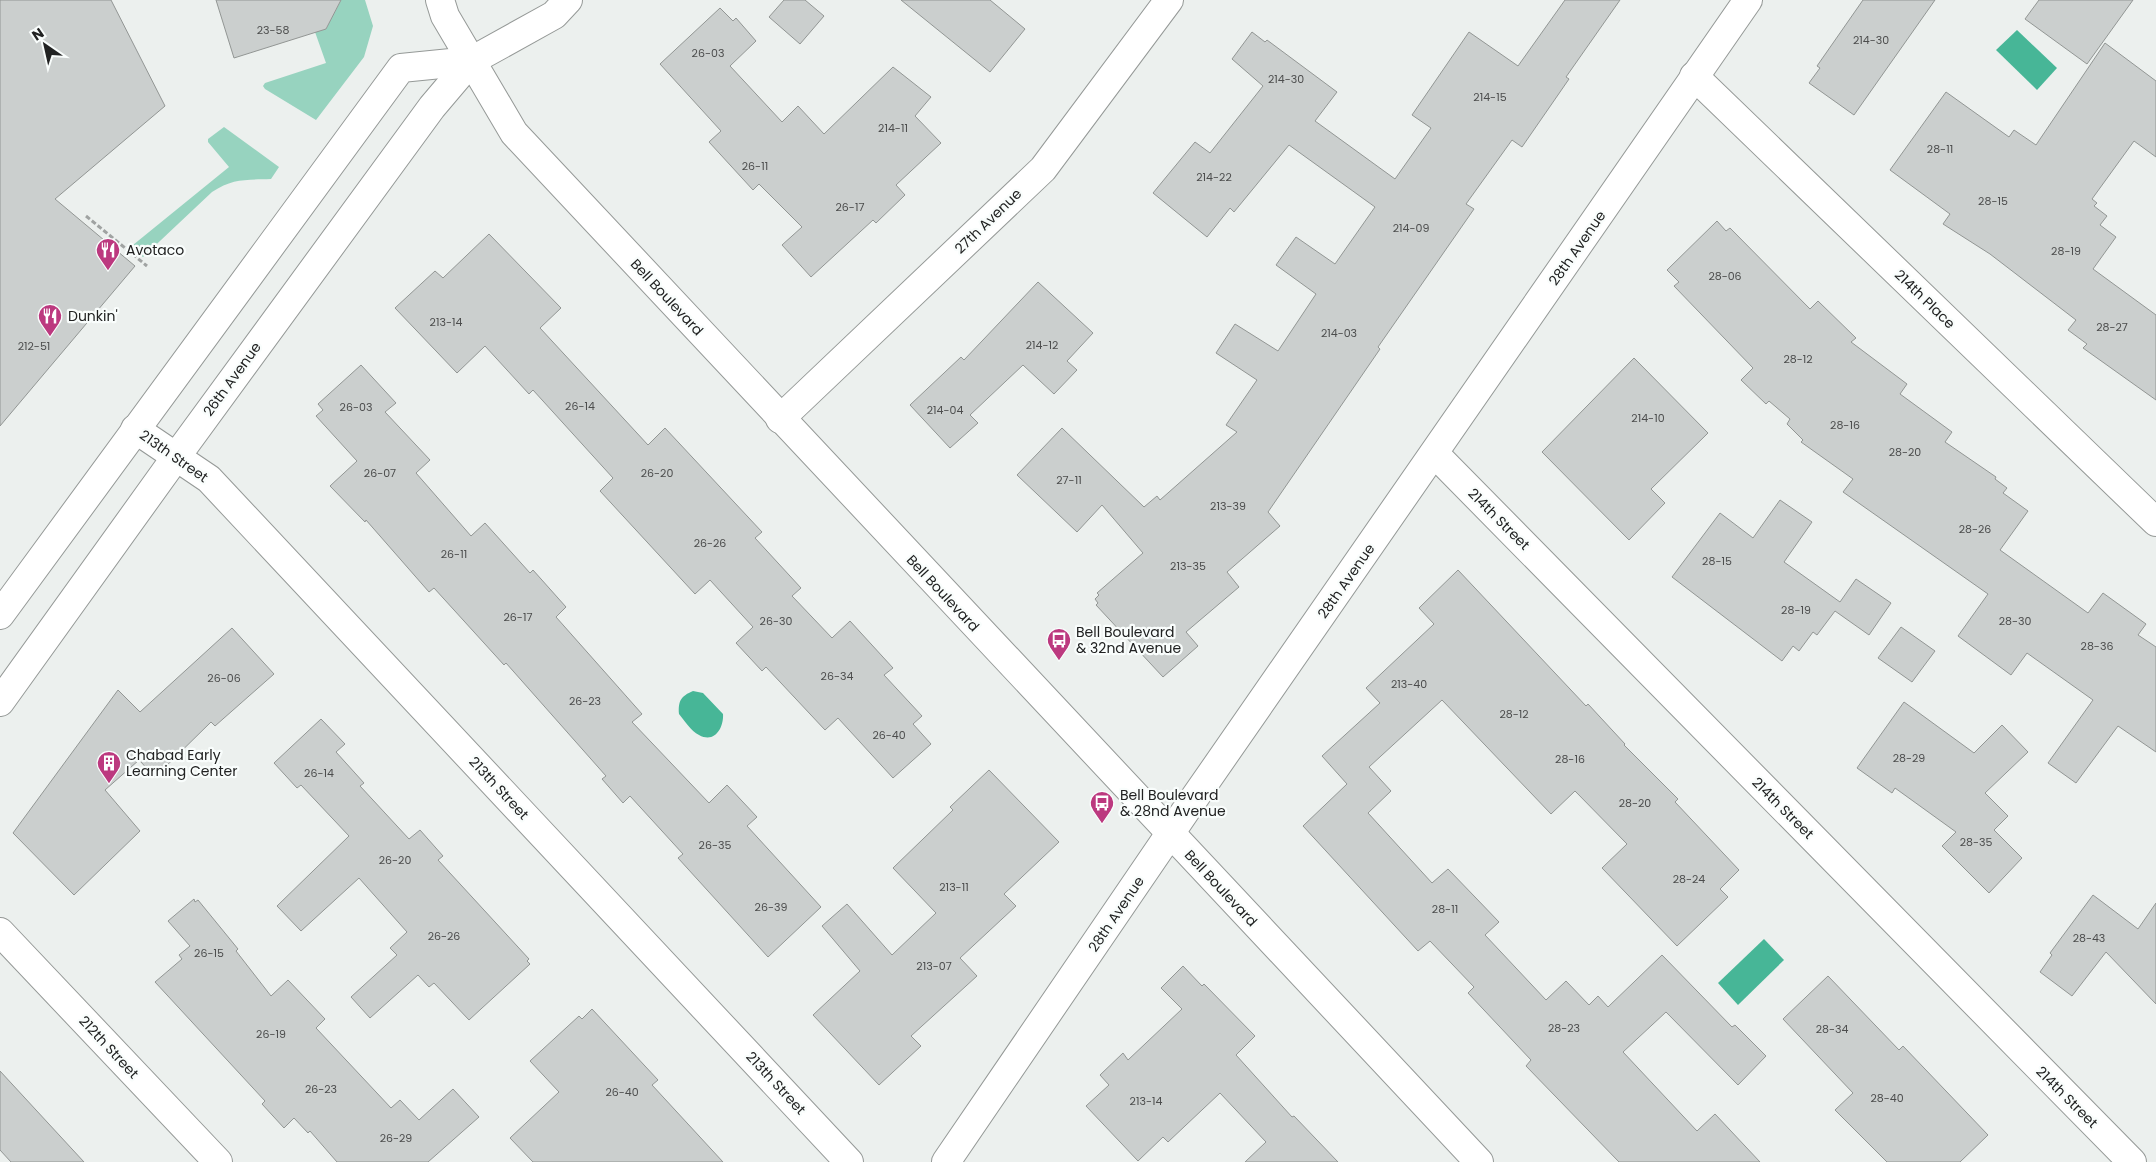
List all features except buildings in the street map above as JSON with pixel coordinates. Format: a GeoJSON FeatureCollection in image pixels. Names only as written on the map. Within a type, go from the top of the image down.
{"type":"FeatureCollection","features":[{"type":"Feature","properties":{"kind":"street","name":"Bell Boulevard"},"geometry":{"type":"LineString","coordinates":[[440,0],[445,16],[514,133],[780,419],[1479,1162]]}},
{"type":"Feature","properties":{"kind":"street","name":"26th Avenue"},"geometry":{"type":"LineString","coordinates":[[0,702],[413,133],[471,61],[554,15],[568,0]]}},
{"type":"Feature","properties":{"kind":"street","name":"27th Avenue"},"geometry":{"type":"LineString","coordinates":[[780,419],[1043,169],[1169,0]]}},
{"type":"Feature","properties":{"kind":"street","name":"28th Avenue"},"geometry":{"type":"LineString","coordinates":[[946,1162],[1170,834],[1748,0]]}},
{"type":"Feature","properties":{"kind":"street","name":"26th Avenue"},"geometry":{"type":"LineString","coordinates":[[0,615],[401,68],[471,61]]}},
{"type":"Feature","properties":{"kind":"street","name":"214th Place"},"geometry":{"type":"LineString","coordinates":[[1694,76],[2156,522]]}},
{"type":"Feature","properties":{"kind":"street","name":"213th Street"},"geometry":{"type":"LineString","coordinates":[[135,429],[209,479],[849,1162]]}},
{"type":"Feature","properties":{"kind":"street","name":"214th Street"},"geometry":{"type":"LineString","coordinates":[[1435,454],[2132,1162]]}},
{"type":"Feature","properties":{"kind":"street","name":"212th Street"},"geometry":{"type":"LineString","coordinates":[[0,932],[218,1162]]}},
{"type":"Feature","properties":{"kind":"path"},"geometry":{"type":"LineString","coordinates":[[86,216],[147,266]]}},
{"type":"Feature","properties":{"kind":"shaded area"},"geometry":{"type":"Polygon","coordinates":[[[341,0],[365,0],[373,26],[364,57],[316,120],[263,86],[265,83],[326,63],[315,32],[326,29],[341,0]]]}},
{"type":"Feature","properties":{"kind":"shaded area"},"geometry":{"type":"Polygon","coordinates":[[[2017,30],[2057,68],[2037,90],[1996,50],[2017,30]]]}},
{"type":"Feature","properties":{"kind":"shaded area"},"geometry":{"type":"Polygon","coordinates":[[[224,127],[279,167],[271,179],[233,182],[212,192],[143,257],[133,249],[133,245],[229,167],[208,142],[208,139],[224,127]]]}},
{"type":"Feature","properties":{"kind":"shaded area"},"geometry":{"type":"Polygon","coordinates":[[[693,691],[703,693],[723,714],[720,729],[714,736],[705,737],[699,735],[690,728],[679,714],[681,700],[693,691]]]}},
{"type":"Feature","properties":{"kind":"shaded area"},"geometry":{"type":"Polygon","coordinates":[[[1764,939],[1784,960],[1738,1005],[1718,983],[1764,939]]]}},
{"type":"Feature","properties":{"kind":"place","name":"Avotaco"},"geometry":{"type":"Point","coordinates":[108,271]}},
{"type":"Feature","properties":{"kind":"place","name":"Dunkin'"},"geometry":{"type":"Point","coordinates":[50,337]}},
{"type":"Feature","properties":{"kind":"place","name":"Bell Boulevard & 32nd Avenue"},"geometry":{"type":"Point","coordinates":[1059,661]}},
{"type":"Feature","properties":{"kind":"place","name":"Chabad Early Learning Center"},"geometry":{"type":"Point","coordinates":[109,784]}},
{"type":"Feature","properties":{"kind":"place","name":"Bell Boulevard & 28nd Avenue"},"geometry":{"type":"Point","coordinates":[1102,824]}}]}
